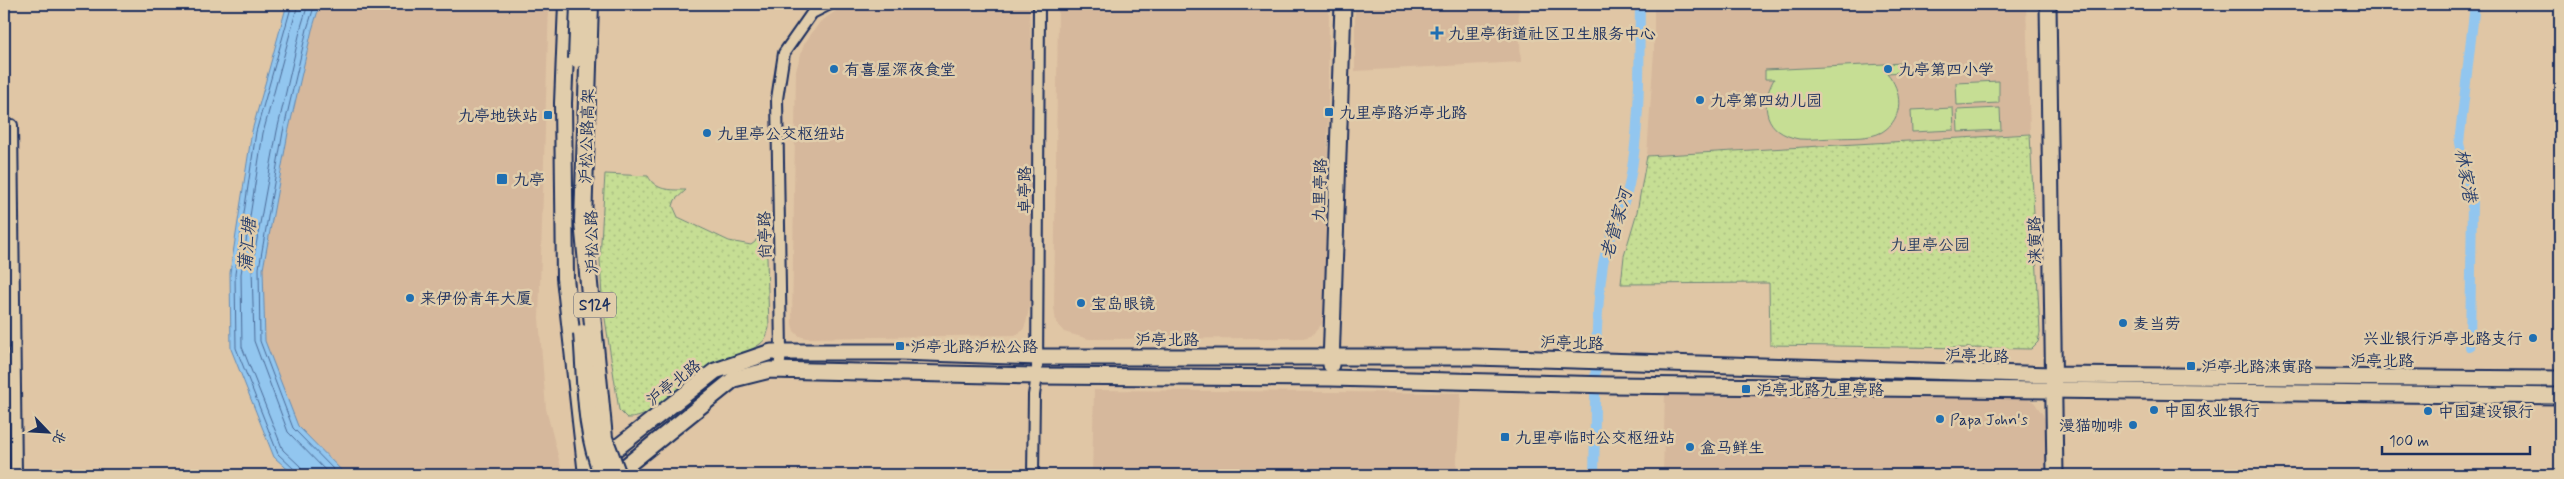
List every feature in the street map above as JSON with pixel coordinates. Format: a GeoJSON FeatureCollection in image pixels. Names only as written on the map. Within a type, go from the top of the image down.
{"type":"FeatureCollection","features":[{"type":"Feature","properties":{"kind":"main road","name":"沪松公路"},"geometry":{"type":"LineString","coordinates":[[567,4],[563,103],[565,278],[589,475]]}},
{"type":"Feature","properties":{"kind":"main road","name":"沪松公路高架"},"geometry":{"type":"LineString","coordinates":[[578,4],[572,218],[591,437],[603,475]]}},
{"type":"Feature","properties":{"kind":"main road","name":"沪松公路高架"},"geometry":{"type":"LineString","coordinates":[[590,4],[583,222],[604,438],[620,474]]}},
{"type":"Feature","properties":{"kind":"main road","name":"沪松公路"},"geometry":{"type":"LineString","coordinates":[[595,4],[591,97],[590,270],[614,450],[620,474]]}},
{"type":"Feature","properties":{"kind":"street","name":"尚亭路"},"geometry":{"type":"LineString","coordinates":[[779,370],[781,352],[776,99],[784,53],[812,13],[830,4]]}},
{"type":"Feature","properties":{"kind":"street","name":"卓亭路"},"geometry":{"type":"LineString","coordinates":[[1033,475],[1034,395],[1038,357],[1039,4]]}},
{"type":"Feature","properties":{"kind":"street","name":"九里亭路"},"geometry":{"type":"LineString","coordinates":[[1330,378],[1343,4]]}},
{"type":"Feature","properties":{"kind":"street","name":"涞寅路"},"geometry":{"type":"LineString","coordinates":[[2048,4],[2055,475]]}},
{"type":"Feature","properties":{"kind":"street"},"geometry":{"type":"LineString","coordinates":[[12,125],[16,475]]}},
{"type":"Feature","properties":{"kind":"street","name":"沪亭北路"},"geometry":{"type":"LineString","coordinates":[[589,475],[614,450],[715,370],[770,352],[900,352],[1038,357],[1331,356],[1582,360],[2053,375],[2560,379]]}},
{"type":"Feature","properties":{"kind":"street"},"geometry":{"type":"LineString","coordinates":[[620,474],[734,379],[779,370],[1037,376],[1330,378],[1612,385],[2560,396]]}},
{"type":"Feature","properties":{"kind":"shaded area"},"geometry":{"type":"Polygon","coordinates":[[[320,4],[549,4],[539,318],[546,409],[563,475],[346,475],[298,426],[265,341],[263,269],[288,133],[312,30],[320,4]]]}},
{"type":"Feature","properties":{"kind":"shaded area"},"geometry":{"type":"Polygon","coordinates":[[[846,4],[1029,4],[1040,256],[1026,323],[1023,330],[1017,335],[806,338],[799,336],[794,331],[792,324],[796,70],[804,44],[820,22],[846,4]]]}},
{"type":"Feature","properties":{"kind":"shaded area"},"geometry":{"type":"Polygon","coordinates":[[[1060,4],[1329,4],[1326,312],[1324,322],[1311,336],[1303,338],[1089,339],[1064,332],[1056,322],[1054,307],[1058,13],[1060,4]]]}},
{"type":"Feature","properties":{"kind":"shaded area","name":"九里亭街道社区卫生服务中心"},"geometry":{"type":"Polygon","coordinates":[[[1355,4],[1518,4],[1521,62],[1355,71],[1355,4]]]}},
{"type":"Feature","properties":{"kind":"shaded area","name":"九亭第四小学"},"geometry":{"type":"Polygon","coordinates":[[[1654,4],[2026,4],[2030,134],[1647,156],[1654,51],[1654,4]]]}},
{"type":"Feature","properties":{"kind":"shaded area"},"geometry":{"type":"Polygon","coordinates":[[[1094,390],[1461,393],[1456,475],[1092,475],[1094,390]]]}},
{"type":"Feature","properties":{"kind":"shaded area"},"geometry":{"type":"Polygon","coordinates":[[[1665,392],[2020,396],[2034,402],[2046,423],[2047,475],[1663,475],[1665,392]]]}},
{"type":"Feature","properties":{"kind":"green space"},"geometry":{"type":"Polygon","coordinates":[[[1904,63],[1904,72],[1887,73],[1896,87],[1899,104],[1898,112],[1889,126],[1877,134],[1860,137],[1799,139],[1779,131],[1768,117],[1767,99],[1774,79],[1765,79],[1765,70],[1904,63]]]}},
{"type":"Feature","properties":{"kind":"green space"},"geometry":{"type":"Polygon","coordinates":[[[1999,81],[1999,103],[1957,105],[1956,83],[1999,81]]]}},
{"type":"Feature","properties":{"kind":"green space"},"geometry":{"type":"Polygon","coordinates":[[[1953,108],[1954,130],[1912,132],[1911,110],[1953,108]]]}},
{"type":"Feature","properties":{"kind":"green space"},"geometry":{"type":"Polygon","coordinates":[[[2000,108],[2001,130],[1958,132],[1957,110],[2000,108]]]}},
{"type":"Feature","properties":{"kind":"green space","name":"九里亭公园"},"geometry":{"type":"Polygon","coordinates":[[[2030,134],[2040,333],[2038,342],[2031,349],[1770,345],[1769,283],[1621,284],[1624,256],[1637,212],[1647,156],[2030,134]]]}},
{"type":"Feature","properties":{"kind":"green space"},"geometry":{"type":"Polygon","coordinates":[[[605,174],[648,176],[655,185],[664,189],[686,190],[675,200],[673,206],[678,217],[729,241],[751,245],[755,242],[766,223],[769,328],[765,339],[749,350],[704,371],[660,406],[638,417],[627,418],[619,410],[602,299],[600,259],[605,174]]]}},
{"type":"Feature","properties":{"kind":"water","name":"蒲汇塘"},"geometry":{"type":"Polygon","coordinates":[[[287,4],[320,4],[312,30],[288,133],[263,269],[265,341],[298,426],[346,475],[294,475],[274,457],[231,349],[230,273],[252,131],[287,4]]]}},
{"type":"Feature","properties":{"kind":"waterway","name":"老管家河"},"geometry":{"type":"LineString","coordinates":[[1594,475],[1596,343],[1600,290],[1605,254],[1623,205],[1633,162],[1639,95],[1640,4]]}},
{"type":"Feature","properties":{"kind":"waterway","name":"林家港"},"geometry":{"type":"LineString","coordinates":[[2470,347],[2472,200],[2459,143],[2475,4]]}},
{"type":"Feature","properties":{"kind":"place","name":"九里亭街道社区卫生服务中心"},"geometry":{"type":"Point","coordinates":[1437,33]}},
{"type":"Feature","properties":{"kind":"place","name":"有喜屋深夜食堂"},"geometry":{"type":"Point","coordinates":[834,69]}},
{"type":"Feature","properties":{"kind":"place","name":"九亭第四小学"},"geometry":{"type":"Point","coordinates":[1888,69]}},
{"type":"Feature","properties":{"kind":"place","name":"九亭第四幼儿园"},"geometry":{"type":"Point","coordinates":[1700,100]}},
{"type":"Feature","properties":{"kind":"place","name":"九里亭路沪亭北路"},"geometry":{"type":"Point","coordinates":[1329,112]}},
{"type":"Feature","properties":{"kind":"place","name":"九亭地铁站"},"geometry":{"type":"Point","coordinates":[548,115]}},
{"type":"Feature","properties":{"kind":"place","name":"九里亭公交枢纽站"},"geometry":{"type":"Point","coordinates":[707,133]}},
{"type":"Feature","properties":{"kind":"place","name":"九亭"},"geometry":{"type":"Point","coordinates":[502,179]}},
{"type":"Feature","properties":{"kind":"place","name":"来伊份青年大厦"},"geometry":{"type":"Point","coordinates":[410,298]}},
{"type":"Feature","properties":{"kind":"place","name":"宝岛眼镜"},"geometry":{"type":"Point","coordinates":[1081,303]}},
{"type":"Feature","properties":{"kind":"place","name":"麦当劳"},"geometry":{"type":"Point","coordinates":[2123,323]}},
{"type":"Feature","properties":{"kind":"place","name":"兴业银行沪亭北路支行"},"geometry":{"type":"Point","coordinates":[2533,338]}},
{"type":"Feature","properties":{"kind":"place","name":"沪亭北路沪松公路"},"geometry":{"type":"Point","coordinates":[900,346]}},
{"type":"Feature","properties":{"kind":"place","name":"沪亭北路涞寅路"},"geometry":{"type":"Point","coordinates":[2191,366]}},
{"type":"Feature","properties":{"kind":"place","name":"沪亭北路九里亭路"},"geometry":{"type":"Point","coordinates":[1746,389]}},
{"type":"Feature","properties":{"kind":"place","name":"中国农业银行"},"geometry":{"type":"Point","coordinates":[2154,410]}},
{"type":"Feature","properties":{"kind":"place","name":"中国建设银行"},"geometry":{"type":"Point","coordinates":[2428,411]}},
{"type":"Feature","properties":{"kind":"place","name":"Papa John's"},"geometry":{"type":"Point","coordinates":[1940,419]}},
{"type":"Feature","properties":{"kind":"place","name":"漫猫咖啡"},"geometry":{"type":"Point","coordinates":[2133,425]}},
{"type":"Feature","properties":{"kind":"place","name":"九里亭临时公交枢纽站"},"geometry":{"type":"Point","coordinates":[1505,437]}},
{"type":"Feature","properties":{"kind":"place","name":"盒马鲜生"},"geometry":{"type":"Point","coordinates":[1690,447]}}]}
